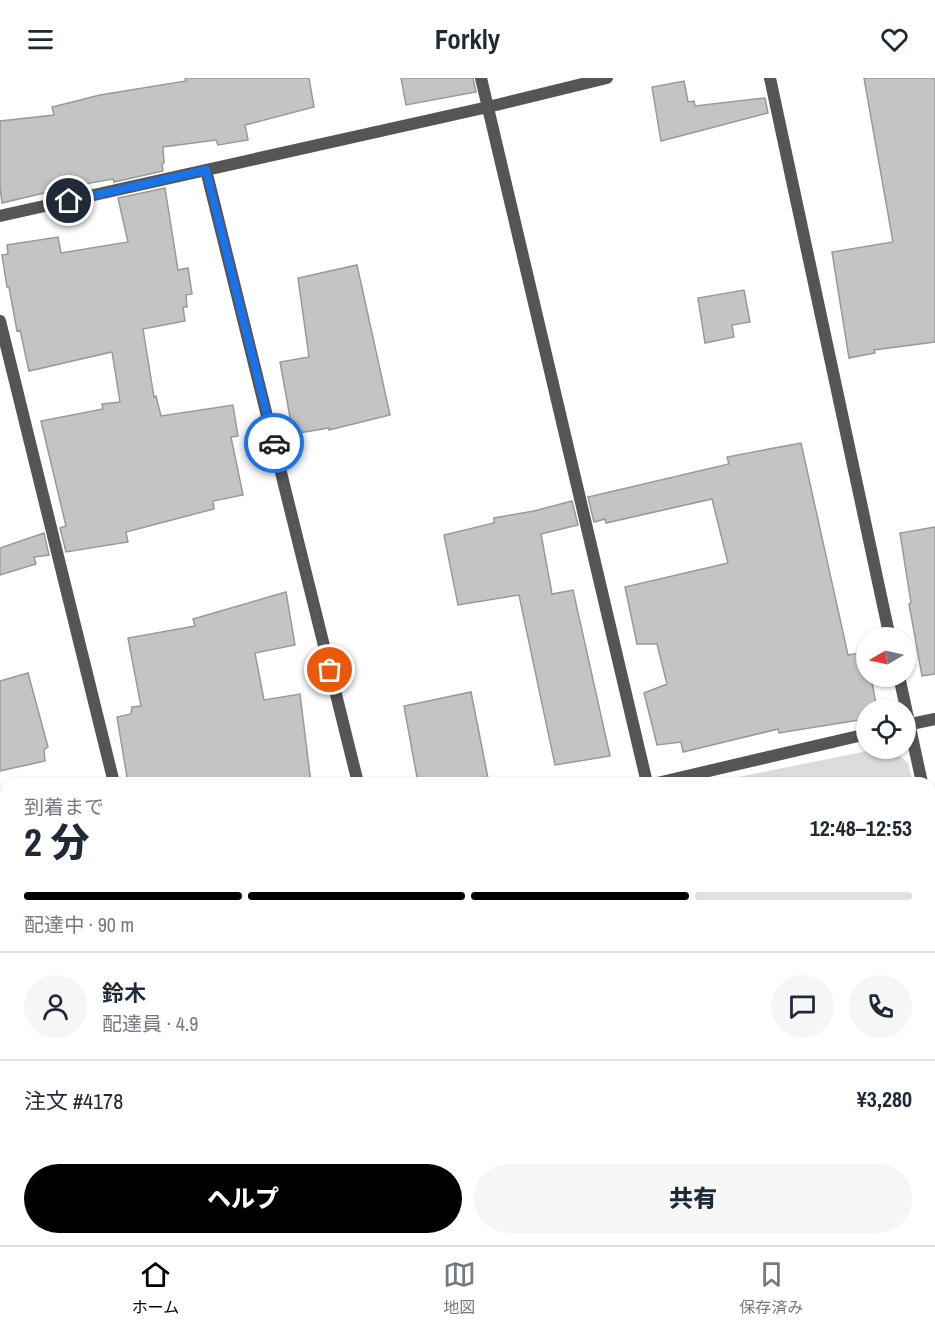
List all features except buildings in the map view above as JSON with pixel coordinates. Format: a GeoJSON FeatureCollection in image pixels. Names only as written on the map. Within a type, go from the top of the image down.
{"type":"FeatureCollection","features":[{"type":"Feature","properties":{"kind":"street"},"geometry":{"type":"LineString","coordinates":[[481,78],[646,777]]}},
{"type":"Feature","properties":{"kind":"street"},"geometry":{"type":"LineString","coordinates":[[0,216],[488,107],[607,78]]}},
{"type":"Feature","properties":{"kind":"street"},"geometry":{"type":"LineString","coordinates":[[770,78],[888,627]]}},
{"type":"Feature","properties":{"kind":"street"},"geometry":{"type":"LineString","coordinates":[[206,170],[357,777]]}},
{"type":"Feature","properties":{"kind":"street"},"geometry":{"type":"LineString","coordinates":[[0,321],[113,777]]}},
{"type":"Feature","properties":{"kind":"street"},"geometry":{"type":"LineString","coordinates":[[916,723],[935,719]]}},
{"type":"Feature","properties":{"kind":"street"},"geometry":{"type":"LineString","coordinates":[[683,777],[856,737]]}},
{"type":"Feature","properties":{"kind":"street"},"geometry":{"type":"LineString","coordinates":[[916,758],[921,777]]}},
{"type":"Feature","properties":{"kind":"shaded area"},"geometry":{"type":"Polygon","coordinates":[[[856,753],[856,759],[903,759],[908,763],[912,777],[739,777],[856,753]]]}},
{"type":"Feature","properties":{"kind":"way so far"},"geometry":{"type":"LineString","coordinates":[[274,443],[330,670]]}},
{"type":"Feature","properties":{"kind":"route"},"geometry":{"type":"LineString","coordinates":[[69,201],[206,170],[274,443]]}}]}
